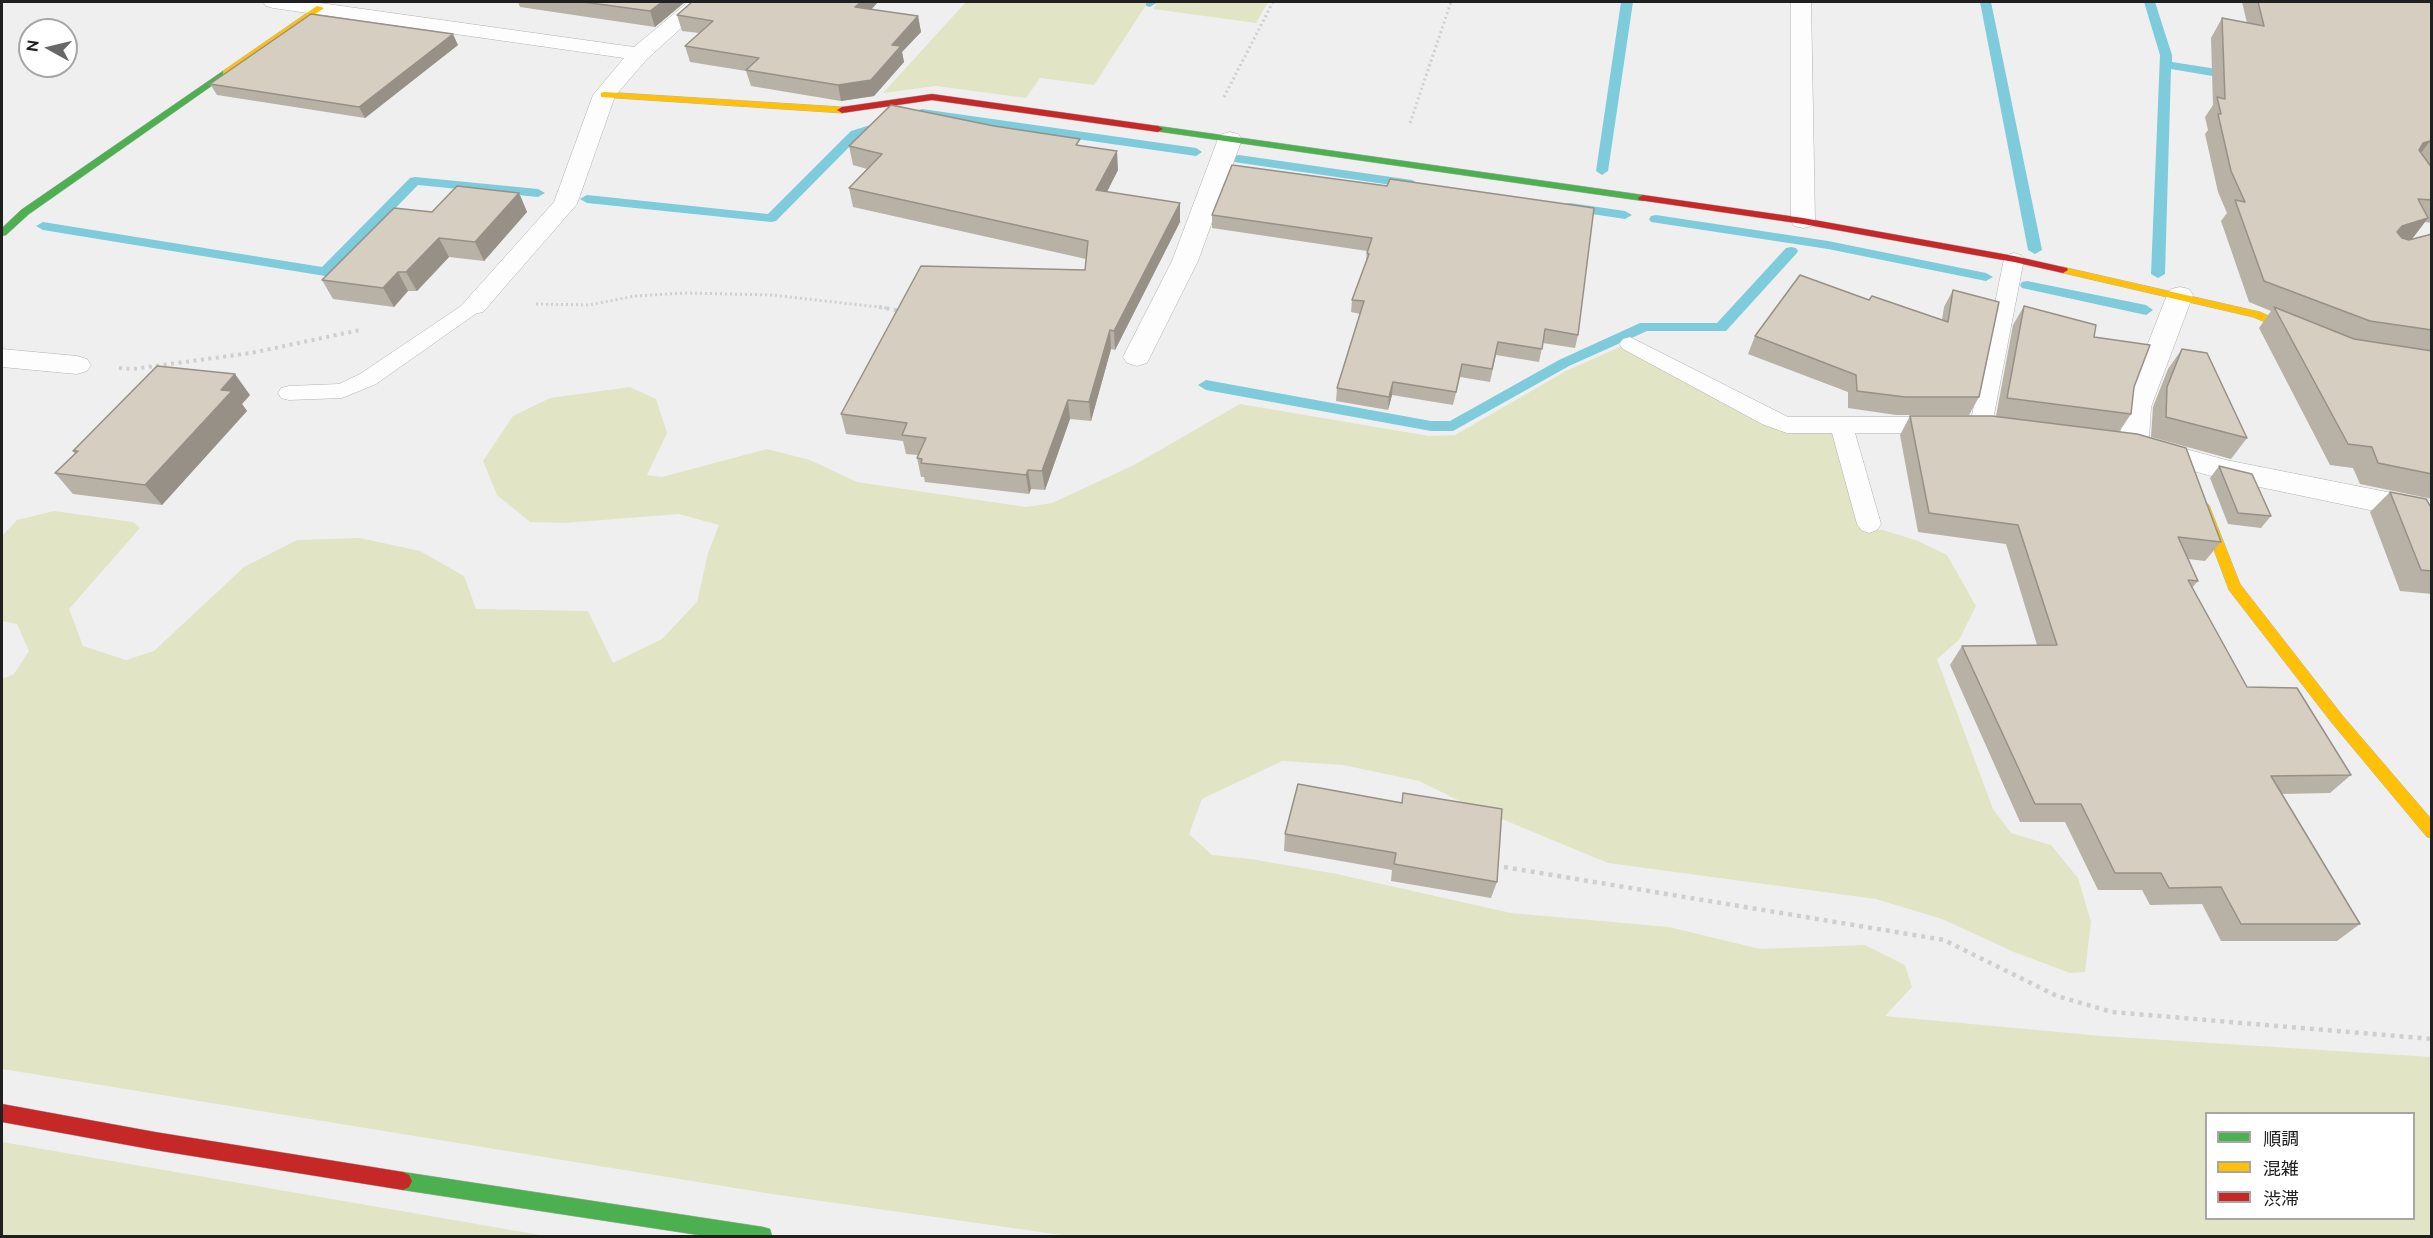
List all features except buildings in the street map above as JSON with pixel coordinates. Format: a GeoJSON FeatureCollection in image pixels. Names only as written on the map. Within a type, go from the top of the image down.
{"type":"FeatureCollection","features":[{"type":"Feature","properties":{"kind":"street"},"geometry":{"type":"LineString","coordinates":[[273,2],[639,54]]}},
{"type":"Feature","properties":{"kind":"street"},"geometry":{"type":"LineString","coordinates":[[474,306],[565,204],[604,95],[639,54],[700,2]]}},
{"type":"Feature","properties":{"kind":"street"},"geometry":{"type":"LineString","coordinates":[[1801,2],[1803,221]]}},
{"type":"Feature","properties":{"kind":"street"},"geometry":{"type":"LineString","coordinates":[[2,233],[25,212],[320,8]]}},
{"type":"Feature","properties":{"kind":"street"},"geometry":{"type":"LineString","coordinates":[[604,95],[836,111],[932,97],[1204,135],[1803,221],[2014,259],[2256,314],[2317,339]]}},
{"type":"Feature","properties":{"kind":"street"},"geometry":{"type":"LineString","coordinates":[[1137,357],[1185,261],[1230,139]]}},
{"type":"Feature","properties":{"kind":"street"},"geometry":{"type":"LineString","coordinates":[[2180,295],[2122,444],[2192,476],[2226,470],[2425,519]]}},
{"type":"Feature","properties":{"kind":"street"},"geometry":{"type":"LineString","coordinates":[[2,358],[76,364]]}},
{"type":"Feature","properties":{"kind":"street"},"geometry":{"type":"LineString","coordinates":[[2192,476],[2234,586],[2337,719],[2432,832]]}},
{"type":"Feature","properties":{"kind":"street"},"geometry":{"type":"LineString","coordinates":[[2,1113],[155,1141],[544,1204],[763,1236]]}},
{"type":"Feature","properties":{"kind":"lane"},"geometry":{"type":"LineString","coordinates":[[1981,425],[2014,259]]}},
{"type":"Feature","properties":{"kind":"lane"},"geometry":{"type":"LineString","coordinates":[[289,393],[342,391],[368,379],[474,306]]}},
{"type":"Feature","properties":{"kind":"lane"},"geometry":{"type":"LineString","coordinates":[[1630,344],[1772,420],[1786,425],[1842,427],[1981,425],[2004,428]]}},
{"type":"Feature","properties":{"kind":"lane"},"geometry":{"type":"LineString","coordinates":[[1842,427],[1869,524]]}},
{"type":"Feature","properties":{"kind":"path"},"geometry":{"type":"LineString","coordinates":[[1204,135],[1273,2]]}},
{"type":"Feature","properties":{"kind":"path"},"geometry":{"type":"LineString","coordinates":[[1397,163],[1451,2]]}},
{"type":"Feature","properties":{"kind":"path"},"geometry":{"type":"LineString","coordinates":[[474,306],[544,303],[589,305],[635,296],[686,293],[772,295],[866,304],[911,313]]}},
{"type":"Feature","properties":{"kind":"path"},"geometry":{"type":"LineString","coordinates":[[76,364],[133,369],[251,353],[369,328]]}},
{"type":"Feature","properties":{"kind":"path"},"geometry":{"type":"LineString","coordinates":[[1504,867],[1944,940],[2057,996],[2112,1012],[2432,1039]]}},
{"type":"Feature","properties":{"kind":"green space"},"geometry":{"type":"Polygon","coordinates":[[[966,2],[1148,2],[1094,85],[1040,78],[1026,98],[936,86],[883,93],[966,2]]]}},
{"type":"Feature","properties":{"kind":"green space"},"geometry":{"type":"Polygon","coordinates":[[[1158,2],[1268,2],[1256,23],[1153,9],[1158,2]]]}},
{"type":"Feature","properties":{"kind":"green space"},"geometry":{"type":"Polygon","coordinates":[[[1622,346],[1771,426],[1837,431],[1863,528],[1883,530],[1918,541],[1947,555],[1976,606],[1959,640],[1937,659],[1993,809],[2011,833],[2051,845],[2078,878],[2091,922],[2085,972],[2070,973],[2014,952],[1942,919],[1876,899],[1608,863],[1468,805],[1419,781],[1343,765],[1282,761],[1202,799],[1189,834],[1212,855],[1251,859],[1337,874],[1511,913],[1669,927],[1760,949],[1865,945],[1905,965],[1912,987],[1885,1016],[2102,1036],[2431,1057],[2431,1236],[1069,1236],[772,1194],[2,1069],[2,679],[14,674],[29,651],[17,624],[2,621],[2,536],[17,520],[54,511],[133,522],[140,528],[69,609],[83,646],[126,660],[154,651],[244,567],[297,540],[360,538],[420,551],[464,576],[476,609],[588,611],[613,663],[662,639],[697,602],[708,553],[719,525],[679,514],[564,523],[530,522],[497,495],[483,461],[513,416],[550,398],[630,387],[656,399],[667,433],[647,475],[662,477],[767,449],[810,460],[857,482],[1026,507],[1052,503],[1134,465],[1240,404],[1429,436],[1455,435],[1566,371],[1622,346]]]}},
{"type":"Feature","properties":{"kind":"green space"},"geometry":{"type":"Polygon","coordinates":[[[2,1142],[546,1236],[2,1236],[2,1142]]]}},
{"type":"Feature","properties":{"kind":"waterway"},"geometry":{"type":"LineString","coordinates":[[1602,171],[1627,2]]}},
{"type":"Feature","properties":{"kind":"waterway"},"geometry":{"type":"LineString","coordinates":[[1985,2],[2035,250]]}},
{"type":"Feature","properties":{"kind":"waterway"},"geometry":{"type":"LineString","coordinates":[[2149,2],[2166,55],[2166,64]]}},
{"type":"Feature","properties":{"kind":"waterway"},"geometry":{"type":"LineString","coordinates":[[2158,274],[2166,64]]}},
{"type":"Feature","properties":{"kind":"waterway"},"geometry":{"type":"LineString","coordinates":[[2166,64],[2236,76]]}},
{"type":"Feature","properties":{"kind":"waterway"},"geometry":{"type":"LineString","coordinates":[[587,199],[771,218],[855,134],[922,113],[1196,152]]}},
{"type":"Feature","properties":{"kind":"waterway"},"geometry":{"type":"LineString","coordinates":[[1239,159],[1412,184]]}},
{"type":"Feature","properties":{"kind":"waterway"},"geometry":{"type":"LineString","coordinates":[[43,226],[325,272],[415,181],[538,193]]}},
{"type":"Feature","properties":{"kind":"waterway"},"geometry":{"type":"LineString","coordinates":[[1570,207],[1625,215]]}},
{"type":"Feature","properties":{"kind":"waterway"},"geometry":{"type":"LineString","coordinates":[[1656,219],[1828,245],[1986,277]]}},
{"type":"Feature","properties":{"kind":"waterway"},"geometry":{"type":"LineString","coordinates":[[1206,385],[1431,426],[1453,426],[1564,363],[1645,326],[1721,328],[1791,251]]}},
{"type":"Feature","properties":{"kind":"waterway"},"geometry":{"type":"LineString","coordinates":[[2027,285],[2146,310]]}},
{"type":"Feature","properties":{"kind":"traffic: fast"},"geometry":{"type":"LineString","coordinates":[[2,233],[25,212],[226,73]]}},
{"type":"Feature","properties":{"kind":"traffic: fast"},"geometry":{"type":"LineString","coordinates":[[1158,129],[1643,198]]}},
{"type":"Feature","properties":{"kind":"traffic: fast"},"geometry":{"type":"LineString","coordinates":[[403,1181],[763,1236]]}},
{"type":"Feature","properties":{"kind":"traffic: slow"},"geometry":{"type":"LineString","coordinates":[[226,73],[320,8]]}},
{"type":"Feature","properties":{"kind":"traffic: slow"},"geometry":{"type":"LineString","coordinates":[[604,95],[842,110]]}},
{"type":"Feature","properties":{"kind":"traffic: slow"},"geometry":{"type":"LineString","coordinates":[[2063,270],[2256,314],[2306,335]]}},
{"type":"Feature","properties":{"kind":"traffic: slow"},"geometry":{"type":"LineString","coordinates":[[2203,505],[2234,586],[2337,719],[2432,832]]}},
{"type":"Feature","properties":{"kind":"traffic: jam"},"geometry":{"type":"LineString","coordinates":[[842,110],[932,97],[1158,129]]}},
{"type":"Feature","properties":{"kind":"traffic: jam"},"geometry":{"type":"LineString","coordinates":[[1643,198],[1803,221],[2063,270]]}},
{"type":"Feature","properties":{"kind":"traffic: jam"},"geometry":{"type":"LineString","coordinates":[[2,1113],[155,1141],[403,1181]]}}]}
